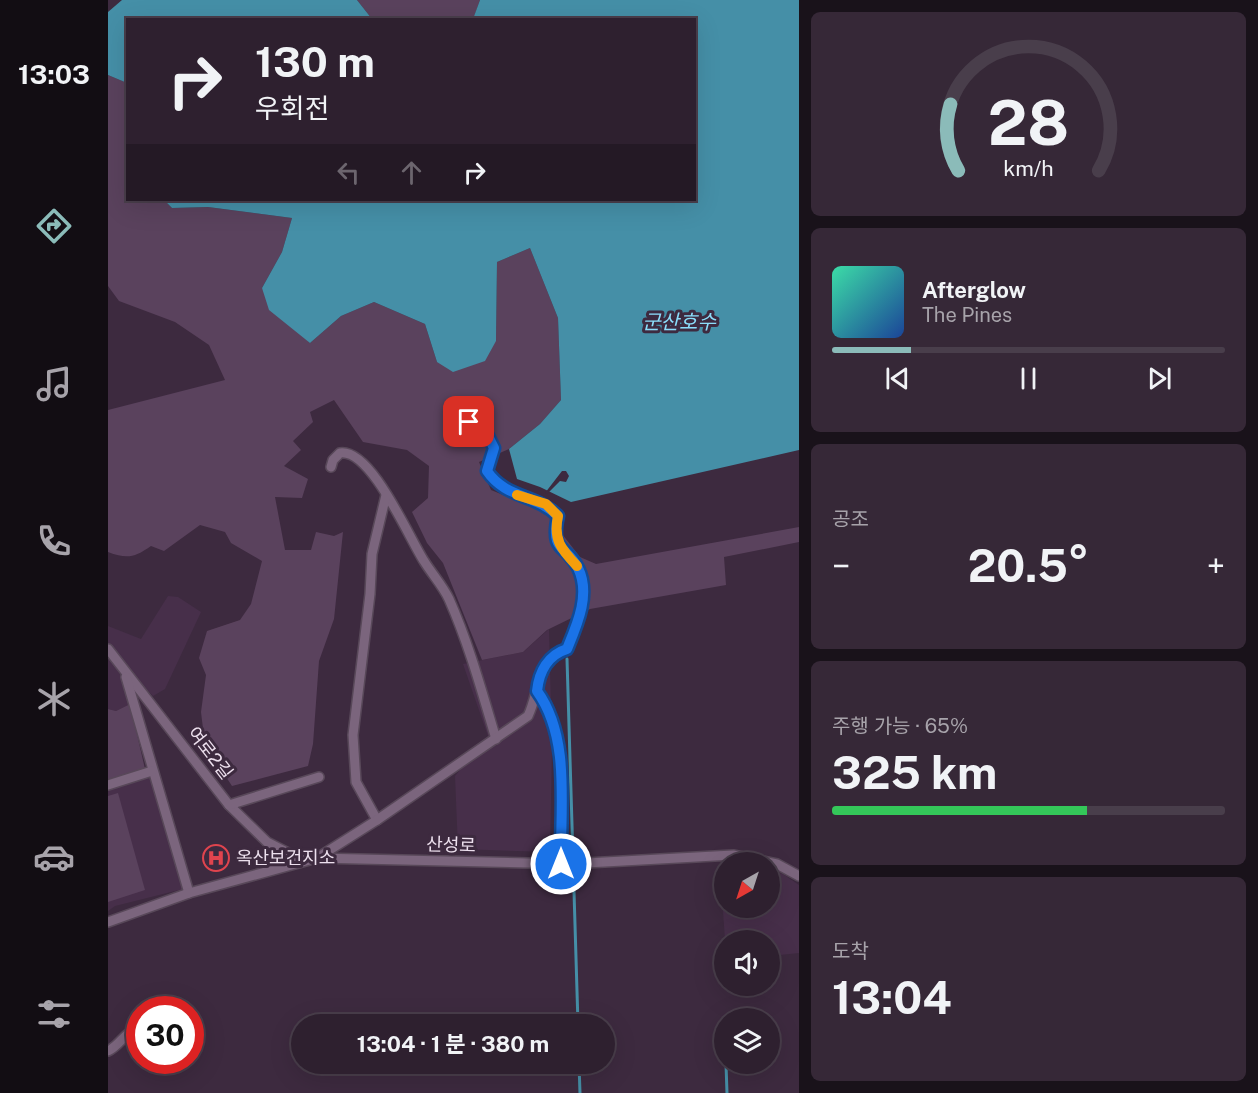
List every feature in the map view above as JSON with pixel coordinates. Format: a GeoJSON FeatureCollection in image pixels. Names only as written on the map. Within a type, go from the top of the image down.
{"type":"FeatureCollection","features":[{"type":"Feature","properties":{"kind":"street"},"geometry":{"type":"LineString","coordinates":[[317,858],[528,716],[537,691],[539,677],[549,660],[558,652],[567,649],[576,627],[584,591],[582,578],[577,566],[557,542],[555,531],[558,516],[546,504],[514,494],[495,482],[487,471],[494,448],[488,436],[461,416]]}},
{"type":"Feature","properties":{"kind":"street"},"geometry":{"type":"LineString","coordinates":[[331,467],[335,456],[340,453],[350,453],[363,462],[386,495],[423,560],[448,597],[496,739]]}},
{"type":"Feature","properties":{"kind":"street"},"geometry":{"type":"LineString","coordinates":[[376,820],[356,782],[353,735],[370,594],[372,554],[386,495]]}},
{"type":"Feature","properties":{"kind":"street","name":"여로2길"},"geometry":{"type":"LineString","coordinates":[[108,649],[229,804],[267,842],[302,860]]}},
{"type":"Feature","properties":{"kind":"street"},"geometry":{"type":"LineString","coordinates":[[124,672],[189,893]]}},
{"type":"Feature","properties":{"kind":"street"},"geometry":{"type":"LineString","coordinates":[[537,691],[549,707],[558,739],[565,864]]}},
{"type":"Feature","properties":{"kind":"street"},"geometry":{"type":"LineString","coordinates":[[108,785],[152,771]]}},
{"type":"Feature","properties":{"kind":"street"},"geometry":{"type":"LineString","coordinates":[[229,804],[319,777]]}},
{"type":"Feature","properties":{"kind":"street","name":"산성로"},"geometry":{"type":"LineString","coordinates":[[108,922],[189,893],[302,860],[317,858],[565,864],[733,855],[777,864],[799,876]]}},
{"type":"Feature","properties":{"kind":"street"},"geometry":{"type":"LineString","coordinates":[[108,1051],[117,1047],[126,1036]]}},
{"type":"Feature","properties":{"kind":"shaded area"},"geometry":{"type":"Polygon","coordinates":[[[357,0],[480,0],[474,18],[371,18],[357,0]]]}},
{"type":"Feature","properties":{"kind":"shaded area"},"geometry":{"type":"Polygon","coordinates":[[[108,75],[126,83],[126,201],[165,201],[172,208],[208,207],[292,218],[282,252],[262,288],[310,343],[341,316],[374,302],[425,324],[437,362],[496,341],[497,262],[530,248],[558,318],[561,400],[540,424],[509,449],[479,462],[491,490],[545,512],[580,557],[596,564],[799,527],[799,542],[724,557],[726,585],[590,609],[547,630],[523,652],[482,660],[443,563],[427,543],[412,512],[428,498],[429,466],[407,450],[363,442],[334,400],[310,412],[313,422],[293,441],[301,450],[284,466],[308,479],[302,498],[275,497],[285,550],[311,550],[316,532],[334,536],[343,532],[334,619],[319,661],[313,744],[308,766],[232,786],[205,745],[201,712],[206,675],[199,658],[207,631],[240,620],[251,604],[262,561],[231,543],[225,532],[200,525],[164,551],[151,546],[130,556],[108,552],[108,410],[225,380],[209,345],[175,322],[119,301],[108,286],[108,75]]]}},
{"type":"Feature","properties":{"kind":"shaded area"},"geometry":{"type":"Polygon","coordinates":[[[168,596],[178,597],[201,612],[165,689],[153,696],[133,676],[108,643],[108,626],[141,639],[168,596]]]}},
{"type":"Feature","properties":{"kind":"shaded area"},"geometry":{"type":"Polygon","coordinates":[[[549,629],[552,748],[550,852],[458,849],[455,776],[488,736],[463,664],[523,652],[549,629]]]}},
{"type":"Feature","properties":{"kind":"shaded area"},"geometry":{"type":"Polygon","coordinates":[[[108,655],[120,674],[130,704],[116,711],[108,709],[108,655]]]}},
{"type":"Feature","properties":{"kind":"shaded area"},"geometry":{"type":"Polygon","coordinates":[[[130,704],[145,769],[108,782],[108,709],[116,711],[130,704]]]}},
{"type":"Feature","properties":{"kind":"shaded area"},"geometry":{"type":"Polygon","coordinates":[[[150,776],[183,889],[115,906],[108,911],[108,789],[150,776]]]}},
{"type":"Feature","properties":{"kind":"shaded area"},"geometry":{"type":"Polygon","coordinates":[[[118,793],[145,890],[108,902],[108,796],[118,793]]]}},
{"type":"Feature","properties":{"kind":"shaded area"},"geometry":{"type":"Polygon","coordinates":[[[780,873],[799,885],[799,953],[780,955],[780,930],[724,930],[723,918],[780,918],[780,873]]]}},
{"type":"Feature","properties":{"kind":"water"},"geometry":{"type":"Polygon","coordinates":[[[122,0],[357,0],[371,18],[126,18],[126,83],[108,75],[108,12],[122,0]]]}},
{"type":"Feature","properties":{"kind":"water","name":"군산호수"},"geometry":{"type":"Polygon","coordinates":[[[480,0],[799,0],[799,450],[571,502],[517,479],[509,449],[540,424],[561,400],[558,318],[530,248],[497,262],[496,341],[485,361],[453,372],[437,362],[425,324],[374,302],[341,316],[310,343],[269,310],[262,288],[282,252],[292,218],[208,207],[172,208],[165,201],[696,201],[696,18],[473,18],[480,0]]]}},
{"type":"Feature","properties":{"kind":"pier"},"geometry":{"type":"Polygon","coordinates":[[[562,471],[566,471],[569,476],[566,482],[560,481],[547,494],[545,493],[562,471]]]}},
{"type":"Feature","properties":{"kind":"waterway"},"geometry":{"type":"LineString","coordinates":[[567,659],[578,1014]]}},
{"type":"Feature","properties":{"kind":"waterway"},"geometry":{"type":"LineString","coordinates":[[579,1074],[580,1093]]}},
{"type":"Feature","properties":{"kind":"waterway"},"geometry":{"type":"LineString","coordinates":[[726,1074],[727,1093]]}},
{"type":"Feature","properties":{"kind":"slow traffic"},"geometry":{"type":"LineString","coordinates":[[517,495],[546,504],[558,516],[555,531],[557,542],[560,549],[577,566]]}},
{"type":"Feature","properties":{"kind":"place","name":"옥산보건지소"},"geometry":{"type":"Point","coordinates":[216,858]}},
{"type":"Feature","properties":{"kind":"route"},"geometry":{"type":"LineString","coordinates":[[469,422],[488,436],[494,448],[487,471],[495,482],[514,494],[546,504],[558,516],[555,531],[557,542],[560,549],[577,566],[582,578],[584,591],[576,627],[567,649],[558,652],[549,660],[539,677],[537,691],[549,707],[558,739],[561,864]]}}]}
